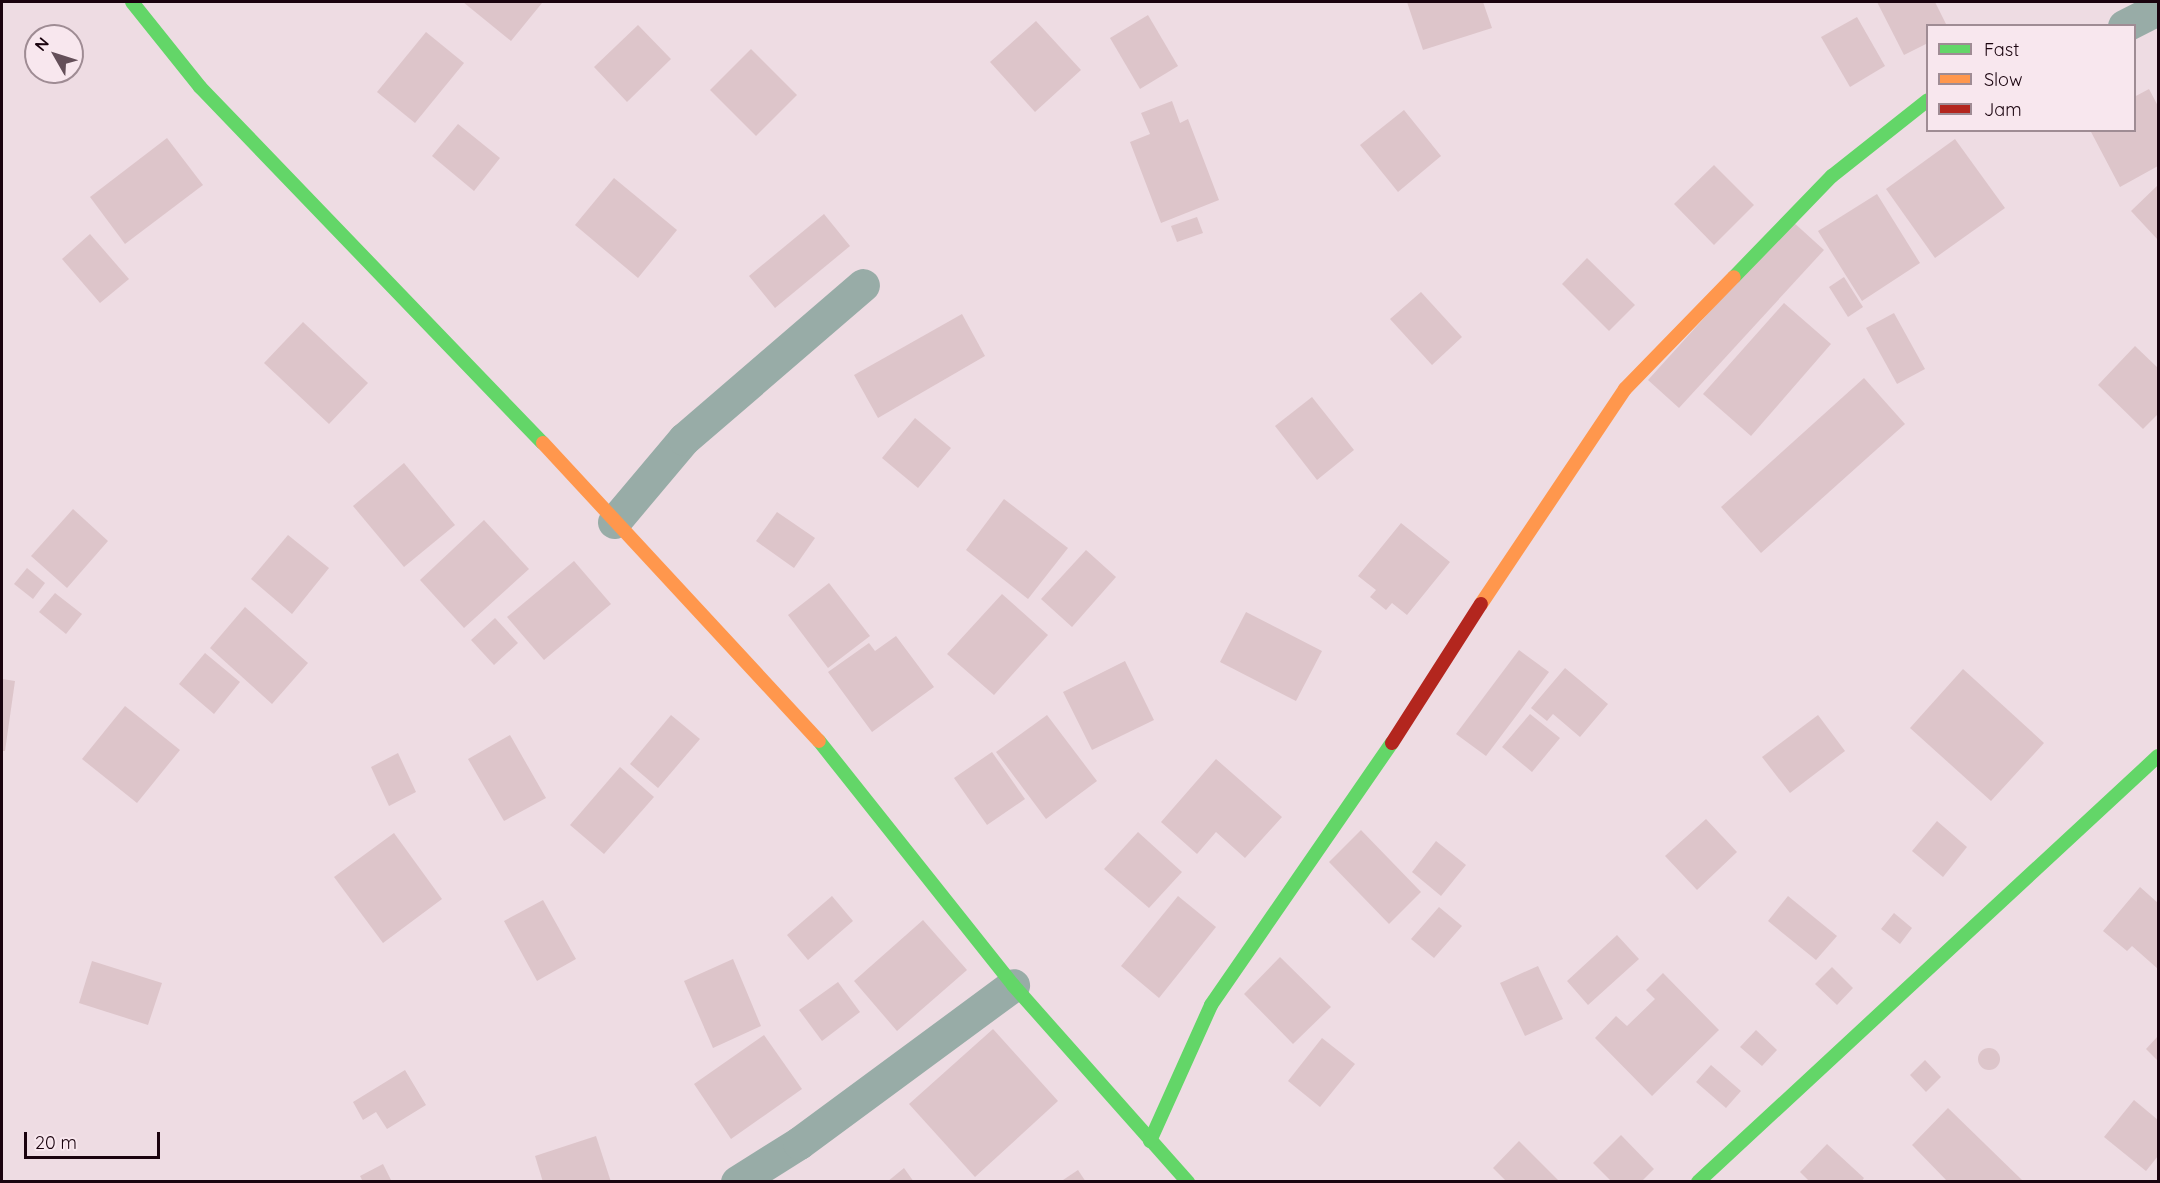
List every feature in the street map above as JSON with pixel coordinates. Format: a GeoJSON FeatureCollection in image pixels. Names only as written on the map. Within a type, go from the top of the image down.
{"type":"FeatureCollection","features":[{"type":"Feature","properties":{"kind":"street"},"geometry":{"type":"LineString","coordinates":[[132,2],[200,87],[433,326],[804,723],[1013,986],[1188,1182]]}},
{"type":"Feature","properties":{"kind":"street"},"geometry":{"type":"LineString","coordinates":[[2128,24],[2158,9]]}},
{"type":"Feature","properties":{"kind":"street"},"geometry":{"type":"LineString","coordinates":[[1150,1141],[1211,1005],[1366,784],[1554,490],[1625,389],[1832,176],[1926,102]]}},
{"type":"Feature","properties":{"kind":"street"},"geometry":{"type":"LineString","coordinates":[[614,522],[684,439],[863,285]]}},
{"type":"Feature","properties":{"kind":"street"},"geometry":{"type":"LineString","coordinates":[[1698,1182],[2158,756]]}},
{"type":"Feature","properties":{"kind":"street"},"geometry":{"type":"LineString","coordinates":[[737,1182],[799,1143],[1013,986]]}},
{"type":"Feature","properties":{"kind":"building"},"geometry":{"type":"Polygon","coordinates":[[[463,2],[540,2],[542,3],[511,41],[463,2]]]}},
{"type":"Feature","properties":{"kind":"building"},"geometry":{"type":"Polygon","coordinates":[[[1407,2],[1483,2],[1492,28],[1423,50],[1407,2]]]}},
{"type":"Feature","properties":{"kind":"building"},"geometry":{"type":"Polygon","coordinates":[[[1877,2],[1935,2],[1946,24],[1926,24],[1926,44],[1904,55],[1877,2]]]}},
{"type":"Feature","properties":{"kind":"building"},"geometry":{"type":"Polygon","coordinates":[[[1148,15],[1178,66],[1140,89],[1110,38],[1148,15]]]}},
{"type":"Feature","properties":{"kind":"building"},"geometry":{"type":"Polygon","coordinates":[[[1857,17],[1885,66],[1850,87],[1821,37],[1857,17]]]}},
{"type":"Feature","properties":{"kind":"building"},"geometry":{"type":"Polygon","coordinates":[[[1036,21],[1081,70],[1035,112],[990,62],[1036,21]]]}},
{"type":"Feature","properties":{"kind":"building"},"geometry":{"type":"Polygon","coordinates":[[[638,25],[671,59],[627,102],[594,67],[638,25]]]}},
{"type":"Feature","properties":{"kind":"building"},"geometry":{"type":"Polygon","coordinates":[[[426,32],[464,63],[415,123],[377,92],[426,32]]]}},
{"type":"Feature","properties":{"kind":"building"},"geometry":{"type":"Polygon","coordinates":[[[751,49],[797,95],[756,136],[710,90],[751,49]]]}},
{"type":"Feature","properties":{"kind":"building"},"geometry":{"type":"Polygon","coordinates":[[[2149,89],[2158,106],[2158,166],[2120,187],[2091,132],[2136,132],[2136,96],[2149,89]]]}},
{"type":"Feature","properties":{"kind":"building"},"geometry":{"type":"Polygon","coordinates":[[[1172,101],[1180,123],[1188,119],[1219,200],[1161,223],[1130,142],[1150,134],[1141,113],[1172,101]]]}},
{"type":"Feature","properties":{"kind":"building"},"geometry":{"type":"Polygon","coordinates":[[[1404,110],[1441,156],[1398,192],[1360,145],[1404,110]]]}},
{"type":"Feature","properties":{"kind":"building"},"geometry":{"type":"Polygon","coordinates":[[[458,124],[500,158],[474,191],[432,156],[458,124]]]}},
{"type":"Feature","properties":{"kind":"building"},"geometry":{"type":"Polygon","coordinates":[[[167,138],[203,185],[125,244],[90,197],[167,138]]]}},
{"type":"Feature","properties":{"kind":"building"},"geometry":{"type":"Polygon","coordinates":[[[1955,139],[2005,208],[1935,258],[1886,189],[1955,139]]]}},
{"type":"Feature","properties":{"kind":"building"},"geometry":{"type":"Polygon","coordinates":[[[1714,165],[1754,205],[1714,245],[1674,204],[1714,165]]]}},
{"type":"Feature","properties":{"kind":"building"},"geometry":{"type":"Polygon","coordinates":[[[614,178],[677,230],[638,278],[575,225],[614,178]]]}},
{"type":"Feature","properties":{"kind":"building"},"geometry":{"type":"Polygon","coordinates":[[[2158,185],[2158,240],[2131,211],[2158,185]]]}},
{"type":"Feature","properties":{"kind":"building"},"geometry":{"type":"Polygon","coordinates":[[[1877,194],[1920,263],[1862,301],[1818,231],[1877,194]]]}},
{"type":"Feature","properties":{"kind":"building"},"geometry":{"type":"Polygon","coordinates":[[[824,214],[850,246],[775,308],[749,276],[824,214]]]}},
{"type":"Feature","properties":{"kind":"building"},"geometry":{"type":"Polygon","coordinates":[[[1197,217],[1203,233],[1177,242],[1171,226],[1197,217]]]}},
{"type":"Feature","properties":{"kind":"building"},"geometry":{"type":"Polygon","coordinates":[[[1792,221],[1824,250],[1679,408],[1648,380],[1792,221]]]}},
{"type":"Feature","properties":{"kind":"building"},"geometry":{"type":"Polygon","coordinates":[[[90,234],[129,279],[100,303],[62,259],[90,234]]]}},
{"type":"Feature","properties":{"kind":"building"},"geometry":{"type":"Polygon","coordinates":[[[1587,258],[1635,305],[1609,331],[1562,284],[1587,258]]]}},
{"type":"Feature","properties":{"kind":"building"},"geometry":{"type":"Polygon","coordinates":[[[1844,277],[1863,307],[1848,317],[1829,287],[1844,277]]]}},
{"type":"Feature","properties":{"kind":"building"},"geometry":{"type":"Polygon","coordinates":[[[1421,292],[1462,337],[1432,365],[1390,319],[1421,292]]]}},
{"type":"Feature","properties":{"kind":"building"},"geometry":{"type":"Polygon","coordinates":[[[1784,303],[1831,344],[1751,436],[1703,394],[1784,303]]]}},
{"type":"Feature","properties":{"kind":"building"},"geometry":{"type":"Polygon","coordinates":[[[1894,313],[1925,369],[1897,384],[1866,328],[1894,313]]]}},
{"type":"Feature","properties":{"kind":"building"},"geometry":{"type":"Polygon","coordinates":[[[962,314],[985,356],[878,418],[854,375],[962,314]]]}},
{"type":"Feature","properties":{"kind":"building"},"geometry":{"type":"Polygon","coordinates":[[[303,322],[368,383],[329,424],[264,363],[303,322]]]}},
{"type":"Feature","properties":{"kind":"building"},"geometry":{"type":"Polygon","coordinates":[[[2135,346],[2158,368],[2158,414],[2143,429],[2098,385],[2135,346]]]}},
{"type":"Feature","properties":{"kind":"building"},"geometry":{"type":"Polygon","coordinates":[[[1864,378],[1905,424],[1761,553],[1721,507],[1864,378]]]}},
{"type":"Feature","properties":{"kind":"building"},"geometry":{"type":"Polygon","coordinates":[[[1312,397],[1354,450],[1317,480],[1275,426],[1312,397]]]}},
{"type":"Feature","properties":{"kind":"building"},"geometry":{"type":"Polygon","coordinates":[[[915,418],[951,448],[918,488],[882,458],[915,418]]]}},
{"type":"Feature","properties":{"kind":"building"},"geometry":{"type":"Polygon","coordinates":[[[404,463],[455,525],[404,567],[353,506],[404,463]]]}},
{"type":"Feature","properties":{"kind":"building"},"geometry":{"type":"Polygon","coordinates":[[[1004,499],[1068,548],[1028,599],[966,550],[1004,499]]]}},
{"type":"Feature","properties":{"kind":"building"},"geometry":{"type":"Polygon","coordinates":[[[73,509],[108,541],[67,588],[31,556],[73,509]]]}},
{"type":"Feature","properties":{"kind":"building"},"geometry":{"type":"Polygon","coordinates":[[[777,512],[815,538],[794,568],[756,541],[777,512]]]}},
{"type":"Feature","properties":{"kind":"building"},"geometry":{"type":"Polygon","coordinates":[[[484,520],[529,569],[464,628],[420,580],[484,520]]]}},
{"type":"Feature","properties":{"kind":"building"},"geometry":{"type":"Polygon","coordinates":[[[1401,523],[1450,562],[1407,615],[1392,603],[1386,610],[1370,597],[1376,590],[1358,576],[1401,523]]]}},
{"type":"Feature","properties":{"kind":"building"},"geometry":{"type":"Polygon","coordinates":[[[288,535],[329,568],[292,614],[251,579],[288,535]]]}},
{"type":"Feature","properties":{"kind":"building"},"geometry":{"type":"Polygon","coordinates":[[[1086,550],[1116,577],[1072,627],[1041,599],[1086,550]]]}},
{"type":"Feature","properties":{"kind":"building"},"geometry":{"type":"Polygon","coordinates":[[[574,561],[611,604],[544,660],[507,617],[574,561]]]}},
{"type":"Feature","properties":{"kind":"building"},"geometry":{"type":"Polygon","coordinates":[[[27,568],[45,583],[33,599],[14,584],[27,568]]]}},
{"type":"Feature","properties":{"kind":"building"},"geometry":{"type":"Polygon","coordinates":[[[829,583],[870,636],[828,668],[788,615],[829,583]]]}},
{"type":"Feature","properties":{"kind":"building"},"geometry":{"type":"Polygon","coordinates":[[[55,593],[82,614],[66,634],[39,612],[55,593]]]}},
{"type":"Feature","properties":{"kind":"building"},"geometry":{"type":"Polygon","coordinates":[[[1002,594],[1048,635],[994,695],[947,654],[1002,594]]]}},
{"type":"Feature","properties":{"kind":"building"},"geometry":{"type":"Polygon","coordinates":[[[245,607],[308,663],[272,704],[210,648],[245,607]]]}},
{"type":"Feature","properties":{"kind":"building"},"geometry":{"type":"Polygon","coordinates":[[[1246,612],[1322,651],[1296,701],[1220,662],[1246,612]]]}},
{"type":"Feature","properties":{"kind":"building"},"geometry":{"type":"Polygon","coordinates":[[[495,618],[518,643],[494,665],[471,640],[495,618]]]}},
{"type":"Feature","properties":{"kind":"building"},"geometry":{"type":"Polygon","coordinates":[[[896,636],[934,687],[872,732],[828,672],[869,643],[875,651],[896,636]]]}},
{"type":"Feature","properties":{"kind":"building"},"geometry":{"type":"Polygon","coordinates":[[[1519,650],[1549,672],[1486,756],[1456,734],[1519,650]]]}},
{"type":"Feature","properties":{"kind":"building"},"geometry":{"type":"Polygon","coordinates":[[[205,653],[240,682],[214,714],[179,684],[205,653]]]}},
{"type":"Feature","properties":{"kind":"building"},"geometry":{"type":"Polygon","coordinates":[[[1125,661],[1154,720],[1092,750],[1063,692],[1125,661]]]}},
{"type":"Feature","properties":{"kind":"building"},"geometry":{"type":"Polygon","coordinates":[[[1565,668],[1608,704],[1580,737],[1553,714],[1547,721],[1531,708],[1565,668]]]}},
{"type":"Feature","properties":{"kind":"building"},"geometry":{"type":"Polygon","coordinates":[[[1963,669],[2044,743],[1991,801],[1910,728],[1963,669]]]}},
{"type":"Feature","properties":{"kind":"building"},"geometry":{"type":"Polygon","coordinates":[[[2,679],[15,681],[5,751],[2,751],[2,679]]]}},
{"type":"Feature","properties":{"kind":"building"},"geometry":{"type":"Polygon","coordinates":[[[125,706],[180,750],[137,803],[82,759],[125,706]]]}},
{"type":"Feature","properties":{"kind":"building"},"geometry":{"type":"Polygon","coordinates":[[[1530,714],[1560,738],[1532,772],[1502,747],[1530,714]]]}},
{"type":"Feature","properties":{"kind":"building"},"geometry":{"type":"Polygon","coordinates":[[[671,715],[700,739],[658,788],[630,764],[671,715]]]}},
{"type":"Feature","properties":{"kind":"building"},"geometry":{"type":"Polygon","coordinates":[[[1047,715],[1097,781],[1046,819],[996,752],[1047,715]]]}},
{"type":"Feature","properties":{"kind":"building"},"geometry":{"type":"Polygon","coordinates":[[[1818,715],[1845,751],[1790,793],[1762,757],[1818,715]]]}},
{"type":"Feature","properties":{"kind":"building"},"geometry":{"type":"Polygon","coordinates":[[[510,735],[546,798],[504,821],[468,759],[510,735]]]}},
{"type":"Feature","properties":{"kind":"building"},"geometry":{"type":"Polygon","coordinates":[[[992,752],[1025,799],[987,825],[954,778],[992,752]]]}},
{"type":"Feature","properties":{"kind":"building"},"geometry":{"type":"Polygon","coordinates":[[[398,753],[416,792],[389,806],[371,767],[398,753]]]}},
{"type":"Feature","properties":{"kind":"building"},"geometry":{"type":"Polygon","coordinates":[[[1216,759],[1282,817],[1245,858],[1216,832],[1197,854],[1161,822],[1216,759]]]}},
{"type":"Feature","properties":{"kind":"building"},"geometry":{"type":"Polygon","coordinates":[[[620,767],[654,797],[604,854],[570,825],[620,767]]]}},
{"type":"Feature","properties":{"kind":"building"},"geometry":{"type":"Polygon","coordinates":[[[1706,819],[1737,852],[1697,890],[1665,856],[1706,819]]]}},
{"type":"Feature","properties":{"kind":"building"},"geometry":{"type":"Polygon","coordinates":[[[1937,821],[1967,847],[1943,877],[1912,851],[1937,821]]]}},
{"type":"Feature","properties":{"kind":"building"},"geometry":{"type":"Polygon","coordinates":[[[1361,830],[1421,892],[1389,924],[1329,862],[1361,830]]]}},
{"type":"Feature","properties":{"kind":"building"},"geometry":{"type":"Polygon","coordinates":[[[1138,832],[1182,872],[1149,908],[1104,869],[1138,832]]]}},
{"type":"Feature","properties":{"kind":"building"},"geometry":{"type":"Polygon","coordinates":[[[394,833],[442,899],[383,943],[334,877],[394,833]]]}},
{"type":"Feature","properties":{"kind":"building"},"geometry":{"type":"Polygon","coordinates":[[[1436,841],[1466,865],[1441,896],[1412,872],[1436,841]]]}},
{"type":"Feature","properties":{"kind":"building"},"geometry":{"type":"Polygon","coordinates":[[[2140,887],[2158,903],[2158,969],[2132,946],[2127,951],[2103,931],[2140,887]]]}},
{"type":"Feature","properties":{"kind":"building"},"geometry":{"type":"Polygon","coordinates":[[[832,896],[853,921],[808,960],[787,935],[832,896]]]}},
{"type":"Feature","properties":{"kind":"building"},"geometry":{"type":"Polygon","coordinates":[[[1178,896],[1216,927],[1159,998],[1121,966],[1178,896]]]}},
{"type":"Feature","properties":{"kind":"building"},"geometry":{"type":"Polygon","coordinates":[[[1788,896],[1837,936],[1816,960],[1768,921],[1788,896]]]}},
{"type":"Feature","properties":{"kind":"building"},"geometry":{"type":"Polygon","coordinates":[[[543,900],[576,959],[537,981],[504,921],[543,900]]]}},
{"type":"Feature","properties":{"kind":"building"},"geometry":{"type":"Polygon","coordinates":[[[1439,907],[1462,926],[1434,958],[1411,939],[1439,907]]]}},
{"type":"Feature","properties":{"kind":"building"},"geometry":{"type":"Polygon","coordinates":[[[1894,913],[1912,928],[1900,944],[1881,929],[1894,913]]]}},
{"type":"Feature","properties":{"kind":"building"},"geometry":{"type":"Polygon","coordinates":[[[923,920],[967,970],[897,1031],[854,981],[923,920]]]}},
{"type":"Feature","properties":{"kind":"building"},"geometry":{"type":"Polygon","coordinates":[[[1617,935],[1639,959],[1588,1005],[1567,981],[1617,935]]]}},
{"type":"Feature","properties":{"kind":"building"},"geometry":{"type":"Polygon","coordinates":[[[1280,957],[1331,1007],[1293,1044],[1244,994],[1280,957]]]}},
{"type":"Feature","properties":{"kind":"building"},"geometry":{"type":"Polygon","coordinates":[[[733,959],[761,1026],[713,1048],[684,981],[733,959]]]}},
{"type":"Feature","properties":{"kind":"building"},"geometry":{"type":"Polygon","coordinates":[[[92,961],[162,983],[148,1025],[79,1003],[92,961]]]}},
{"type":"Feature","properties":{"kind":"building"},"geometry":{"type":"Polygon","coordinates":[[[1538,966],[1563,1019],[1525,1036],[1500,983],[1538,966]]]}},
{"type":"Feature","properties":{"kind":"building"},"geometry":{"type":"Polygon","coordinates":[[[1832,967],[1853,988],[1837,1005],[1815,984],[1832,967]]]}},
{"type":"Feature","properties":{"kind":"building"},"geometry":{"type":"Polygon","coordinates":[[[1663,973],[1719,1030],[1652,1096],[1595,1038],[1616,1016],[1627,1026],[1655,999],[1646,990],[1663,973]]]}},
{"type":"Feature","properties":{"kind":"building"},"geometry":{"type":"Polygon","coordinates":[[[838,982],[860,1012],[822,1041],[799,1010],[838,982]]]}},
{"type":"Feature","properties":{"kind":"building"},"geometry":{"type":"Polygon","coordinates":[[[993,1029],[1058,1101],[975,1177],[909,1104],[993,1029]]]}},
{"type":"Feature","properties":{"kind":"building"},"geometry":{"type":"Polygon","coordinates":[[[1756,1030],[1777,1050],[1762,1066],[1740,1047],[1756,1030]]]}},
{"type":"Feature","properties":{"kind":"building"},"geometry":{"type":"Polygon","coordinates":[[[764,1035],[802,1089],[731,1139],[694,1084],[764,1035]]]}},
{"type":"Feature","properties":{"kind":"building"},"geometry":{"type":"Polygon","coordinates":[[[2158,1036],[2158,1061],[2146,1049],[2158,1036]]]}},
{"type":"Feature","properties":{"kind":"building"},"geometry":{"type":"Polygon","coordinates":[[[1322,1038],[1355,1064],[1320,1107],[1288,1081],[1322,1038]]]}},
{"type":"Feature","properties":{"kind":"building"},"geometry":{"type":"Polygon","coordinates":[[[1989,1048],[1997,1051],[2000,1059],[1997,1067],[1989,1070],[1981,1067],[1978,1059],[1981,1051],[1989,1048]]]}},
{"type":"Feature","properties":{"kind":"building"},"geometry":{"type":"Polygon","coordinates":[[[1925,1060],[1941,1077],[1926,1092],[1910,1075],[1925,1060]]]}},
{"type":"Feature","properties":{"kind":"building"},"geometry":{"type":"Polygon","coordinates":[[[1711,1065],[1741,1091],[1726,1108],[1696,1082],[1711,1065]]]}},
{"type":"Feature","properties":{"kind":"building"},"geometry":{"type":"Polygon","coordinates":[[[405,1070],[426,1105],[387,1129],[376,1112],[363,1120],[353,1102],[405,1070]]]}},
{"type":"Feature","properties":{"kind":"building"},"geometry":{"type":"Polygon","coordinates":[[[2134,1100],[2158,1120],[2158,1156],[2146,1171],[2104,1137],[2134,1100]]]}},
{"type":"Feature","properties":{"kind":"building"},"geometry":{"type":"Polygon","coordinates":[[[1948,1108],[2022,1180],[2021,1182],[1948,1182],[1912,1145],[1948,1108]]]}},
{"type":"Feature","properties":{"kind":"building"},"geometry":{"type":"Polygon","coordinates":[[[1621,1135],[1654,1169],[1641,1182],[1612,1182],[1593,1163],[1621,1135]]]}},
{"type":"Feature","properties":{"kind":"building"},"geometry":{"type":"Polygon","coordinates":[[[596,1136],[611,1182],[543,1182],[535,1156],[596,1136]]]}},
{"type":"Feature","properties":{"kind":"building"},"geometry":{"type":"Polygon","coordinates":[[[1519,1141],[1560,1182],[1507,1182],[1493,1168],[1519,1141]]]}},
{"type":"Feature","properties":{"kind":"building"},"geometry":{"type":"Polygon","coordinates":[[[1827,1144],[1864,1178],[1861,1182],[1810,1182],[1800,1172],[1827,1144]]]}},
{"type":"Feature","properties":{"kind":"building"},"geometry":{"type":"Polygon","coordinates":[[[383,1164],[392,1182],[363,1182],[360,1176],[383,1164]]]}},
{"type":"Feature","properties":{"kind":"building"},"geometry":{"type":"Polygon","coordinates":[[[904,1168],[914,1182],[887,1182],[904,1168]]]}},
{"type":"Feature","properties":{"kind":"building"},"geometry":{"type":"Polygon","coordinates":[[[1078,1170],[1086,1182],[1060,1182],[1078,1170]]]}},
{"type":"Feature","properties":{"kind":"traffic: fast"},"geometry":{"type":"LineString","coordinates":[[132,2],[200,87],[543,443]]}},
{"type":"Feature","properties":{"kind":"traffic: fast"},"geometry":{"type":"LineString","coordinates":[[1734,277],[1832,176],[1926,102]]}},
{"type":"Feature","properties":{"kind":"traffic: fast"},"geometry":{"type":"LineString","coordinates":[[819,741],[1013,985],[1188,1182]]}},
{"type":"Feature","properties":{"kind":"traffic: fast"},"geometry":{"type":"LineString","coordinates":[[1150,1141],[1211,1005],[1392,743]]}},
{"type":"Feature","properties":{"kind":"traffic: fast"},"geometry":{"type":"LineString","coordinates":[[1698,1182],[2158,756]]}},
{"type":"Feature","properties":{"kind":"traffic: slow"},"geometry":{"type":"LineString","coordinates":[[1481,604],[1625,389],[1734,277]]}},
{"type":"Feature","properties":{"kind":"traffic: slow"},"geometry":{"type":"LineString","coordinates":[[543,443],[819,741]]}},
{"type":"Feature","properties":{"kind":"traffic: jam"},"geometry":{"type":"LineString","coordinates":[[1392,743],[1481,604]]}}]}
